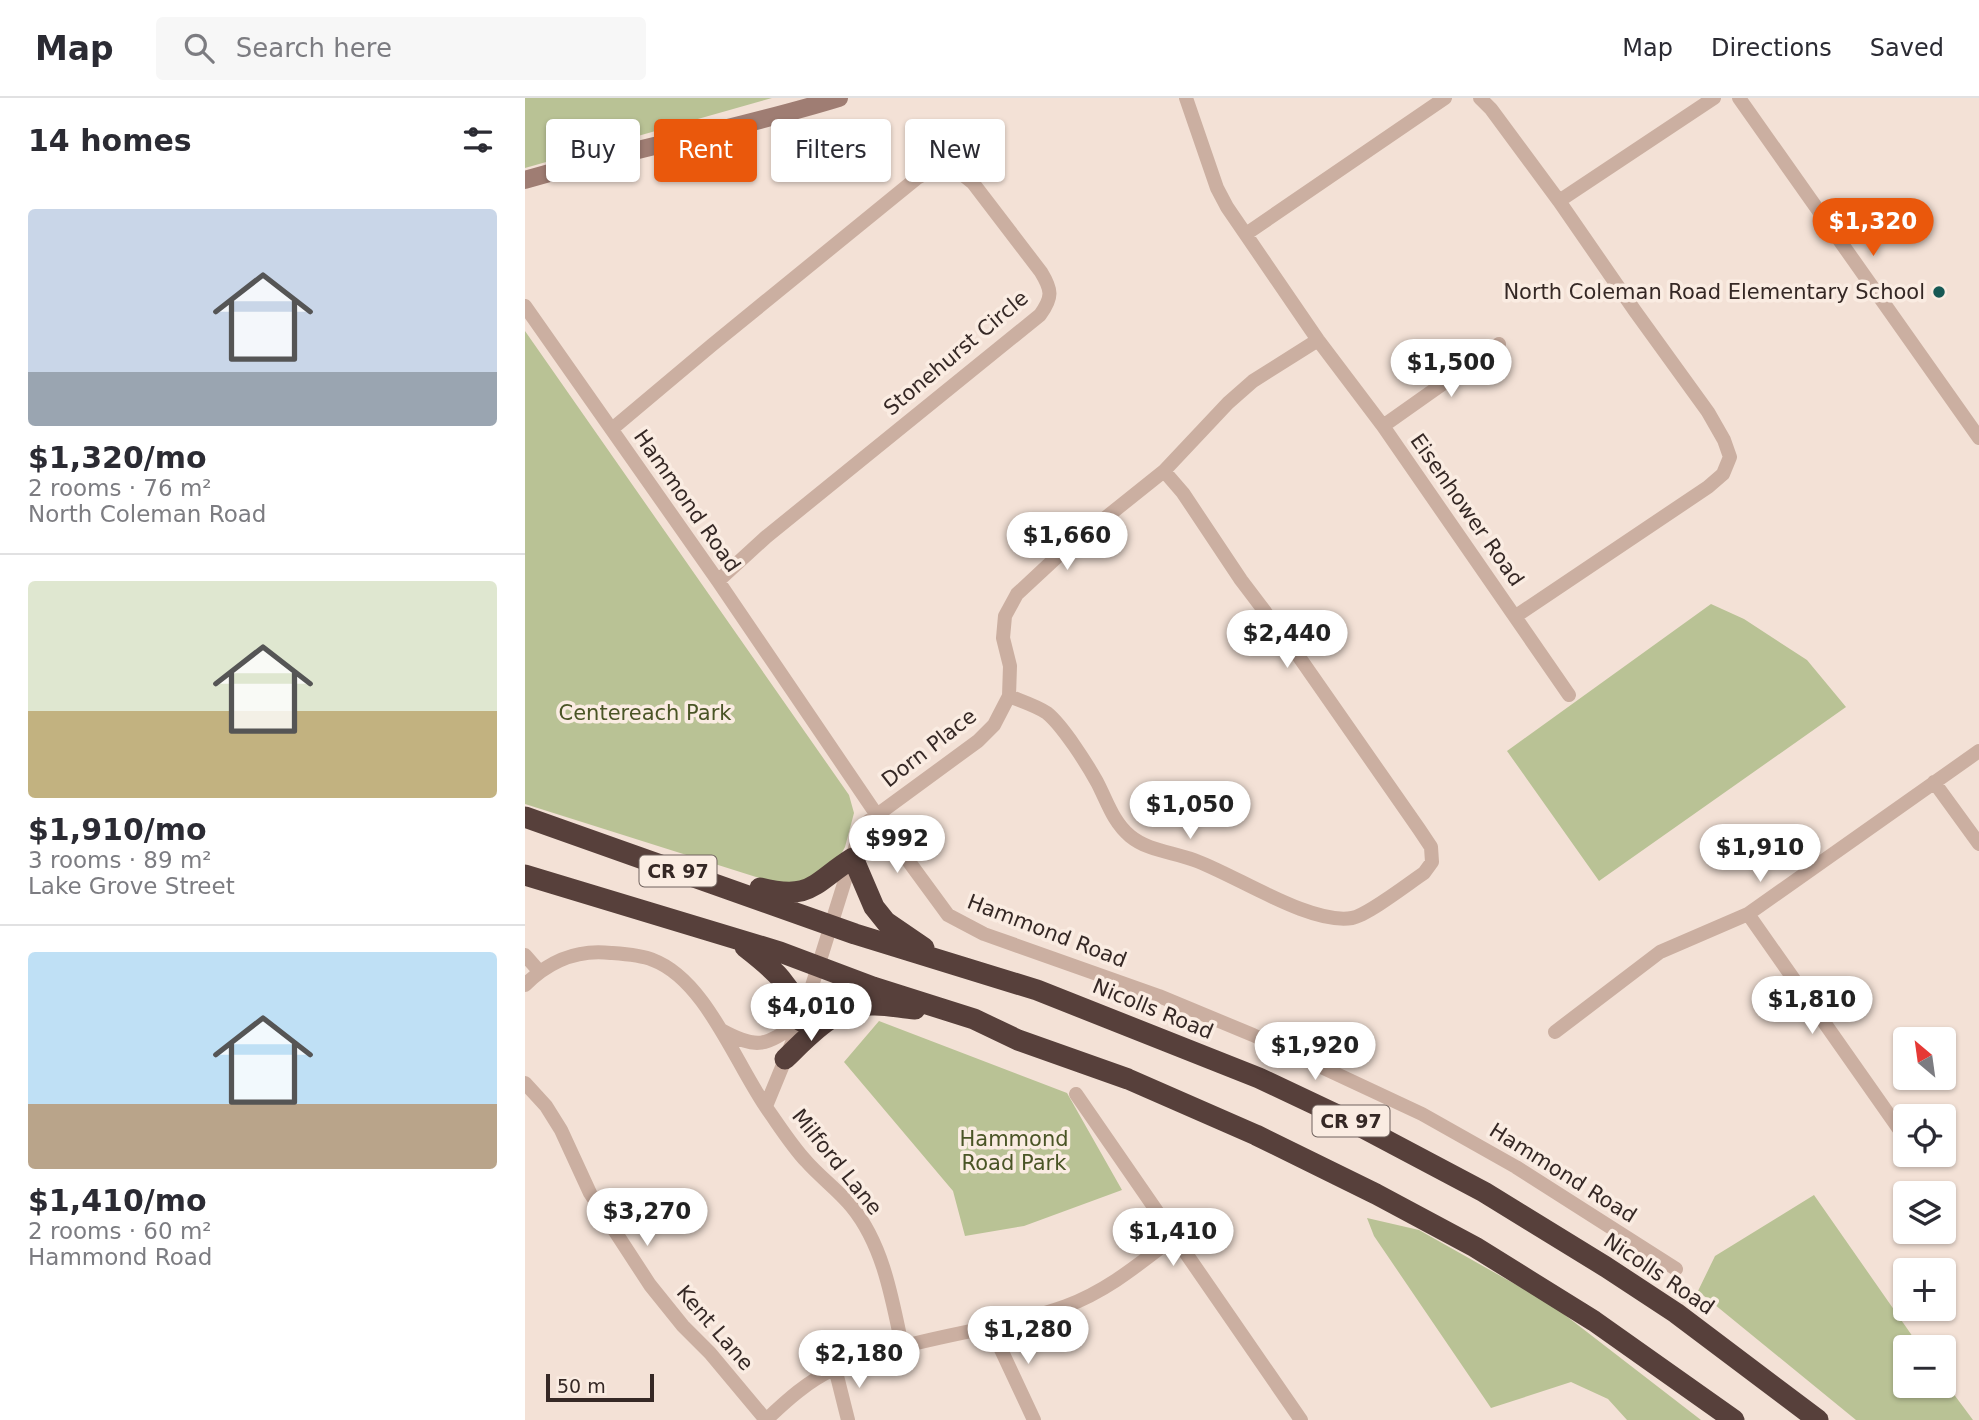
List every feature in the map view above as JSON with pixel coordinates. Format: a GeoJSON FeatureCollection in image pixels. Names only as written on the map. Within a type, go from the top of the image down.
{"type":"FeatureCollection","features":[{"type":"Feature","properties":{"kind":"highway","name":"Nicolls Road"},"geometry":{"type":"LineString","coordinates":[[525,817],[831,925],[1061,1000],[1259,1078],[1348,1120],[1484,1192],[1676,1313],[1818,1420]]}},
{"type":"Feature","properties":{"kind":"highway"},"geometry":{"type":"LineString","coordinates":[[703,880],[755,886],[784,894],[810,889],[853,858],[865,891],[886,922],[947,962]]}},
{"type":"Feature","properties":{"kind":"highway","name":"CR 97"},"geometry":{"type":"LineString","coordinates":[[525,875],[780,952],[873,987],[957,1013],[1018,1040],[1128,1079],[1256,1135],[1376,1194],[1475,1247],[1594,1321],[1734,1420]]}},
{"type":"Feature","properties":{"kind":"highway"},"geometry":{"type":"LineString","coordinates":[[734,940],[785,981],[799,1007],[801,1021]]}},
{"type":"Feature","properties":{"kind":"highway"},"geometry":{"type":"LineString","coordinates":[[785,1059],[819,1026],[849,1009],[871,1005],[957,1013]]}},
{"type":"Feature","properties":{"kind":"street"},"geometry":{"type":"LineString","coordinates":[[525,180],[839,98]]}},
{"type":"Feature","properties":{"kind":"street","name":"Eisenhower Road"},"geometry":{"type":"LineString","coordinates":[[1186,98],[1217,188],[1227,207],[1569,695]]}},
{"type":"Feature","properties":{"kind":"street"},"geometry":{"type":"LineString","coordinates":[[1246,234],[1445,98]]}},
{"type":"Feature","properties":{"kind":"street"},"geometry":{"type":"LineString","coordinates":[[1480,98],[1559,201],[1708,412],[1730,457],[1723,474],[1708,487],[1516,616]]}},
{"type":"Feature","properties":{"kind":"street"},"geometry":{"type":"LineString","coordinates":[[1559,201],[1714,98]]}},
{"type":"Feature","properties":{"kind":"street"},"geometry":{"type":"LineString","coordinates":[[1739,98],[1979,438]]}},
{"type":"Feature","properties":{"kind":"street","name":"Stonehurst Circle"},"geometry":{"type":"LineString","coordinates":[[612,429],[930,170],[946,166],[960,172],[973,183],[1041,272],[1050,288],[1048,304],[1040,315],[776,529],[718,581]]}},
{"type":"Feature","properties":{"kind":"street","name":"Hammond Road"},"geometry":{"type":"LineString","coordinates":[[525,306],[948,915],[984,934],[1195,1011],[1340,1074],[1422,1114],[1516,1167],[1676,1269]]}},
{"type":"Feature","properties":{"kind":"street","name":"Dorn Place"},"geometry":{"type":"LineString","coordinates":[[765,1106],[801,1021],[862,826],[978,741],[994,726],[1009,696],[1010,666],[1003,638],[1005,616],[1017,594],[1059,555],[1164,471],[1209,421],[1244,388],[1318,340]]}},
{"type":"Feature","properties":{"kind":"street"},"geometry":{"type":"LineString","coordinates":[[1383,426],[1499,344]]}},
{"type":"Feature","properties":{"kind":"street"},"geometry":{"type":"LineString","coordinates":[[1009,696],[1047,713],[1077,750],[1117,822],[1130,836],[1147,846],[1195,860],[1310,912],[1332,918],[1355,918],[1424,873],[1432,862],[1431,847],[1419,829],[1297,654],[1241,580],[1183,493],[1164,471]]}},
{"type":"Feature","properties":{"kind":"street"},"geometry":{"type":"LineString","coordinates":[[1555,1032],[1660,952],[1748,914],[1979,751]]}},
{"type":"Feature","properties":{"kind":"street"},"geometry":{"type":"LineString","coordinates":[[1934,782],[1979,844]]}},
{"type":"Feature","properties":{"kind":"street"},"geometry":{"type":"LineString","coordinates":[[1748,914],[1893,1120]]}},
{"type":"Feature","properties":{"kind":"street","name":"Milford Lane"},"geometry":{"type":"LineString","coordinates":[[539,971],[564,958],[591,951],[652,959],[674,971],[695,990],[765,1106],[806,1161],[852,1207],[865,1227],[890,1289],[902,1346]]}},
{"type":"Feature","properties":{"kind":"street"},"geometry":{"type":"LineString","coordinates":[[525,955],[539,971],[525,985]]}},
{"type":"Feature","properties":{"kind":"street"},"geometry":{"type":"LineString","coordinates":[[718,1029],[750,1044],[763,1043],[801,1021]]}},
{"type":"Feature","properties":{"kind":"street","name":"Kent Lane"},"geometry":{"type":"LineString","coordinates":[[525,1083],[546,1106],[561,1130],[590,1193],[650,1285],[766,1420]]}},
{"type":"Feature","properties":{"kind":"street"},"geometry":{"type":"LineString","coordinates":[[1076,1094],[1301,1420]]}},
{"type":"Feature","properties":{"kind":"street"},"geometry":{"type":"LineString","coordinates":[[766,1420],[787,1400],[835,1368],[902,1346],[1065,1306],[1098,1292],[1128,1273],[1173,1238]]}},
{"type":"Feature","properties":{"kind":"street"},"geometry":{"type":"LineString","coordinates":[[990,1326],[1034,1420]]}},
{"type":"Feature","properties":{"kind":"street"},"geometry":{"type":"LineString","coordinates":[[835,1368],[848,1420]]}},
{"type":"Feature","properties":{"kind":"green space"},"geometry":{"type":"Polygon","coordinates":[[[525,98],[772,98],[698,119],[654,119],[654,131],[640,135],[640,119],[546,119],[546,162],[525,168],[525,98]]]}},
{"type":"Feature","properties":{"kind":"green space","name":"Centereach Park"},"geometry":{"type":"Polygon","coordinates":[[[525,331],[849,795],[854,813],[845,847],[837,862],[791,888],[525,804],[525,331]]]}},
{"type":"Feature","properties":{"kind":"green space"},"geometry":{"type":"Polygon","coordinates":[[[1711,604],[1744,619],[1807,660],[1846,707],[1599,881],[1507,751],[1711,604]]]}},
{"type":"Feature","properties":{"kind":"green space","name":"Hammond Road Park"},"geometry":{"type":"Polygon","coordinates":[[[879,1021],[1067,1093],[1122,1190],[1024,1226],[965,1236],[953,1191],[844,1062],[879,1021]]]}},
{"type":"Feature","properties":{"kind":"green space"},"geometry":{"type":"Polygon","coordinates":[[[1814,1195],[1893,1308],[1893,1321],[1902,1321],[1912,1335],[1893,1335],[1893,1398],[1956,1397],[1973,1420],[1856,1420],[1698,1291],[1715,1256],[1814,1195]]]}},
{"type":"Feature","properties":{"kind":"green space"},"geometry":{"type":"Polygon","coordinates":[[[1367,1218],[1419,1230],[1552,1305],[1701,1420],[1627,1420],[1608,1399],[1571,1382],[1491,1408],[1374,1236],[1367,1218]]]}},
{"type":"Feature","properties":{"kind":"place","name":"North Coleman Road Elementary School"},"geometry":{"type":"Point","coordinates":[1939,292]}}]}
